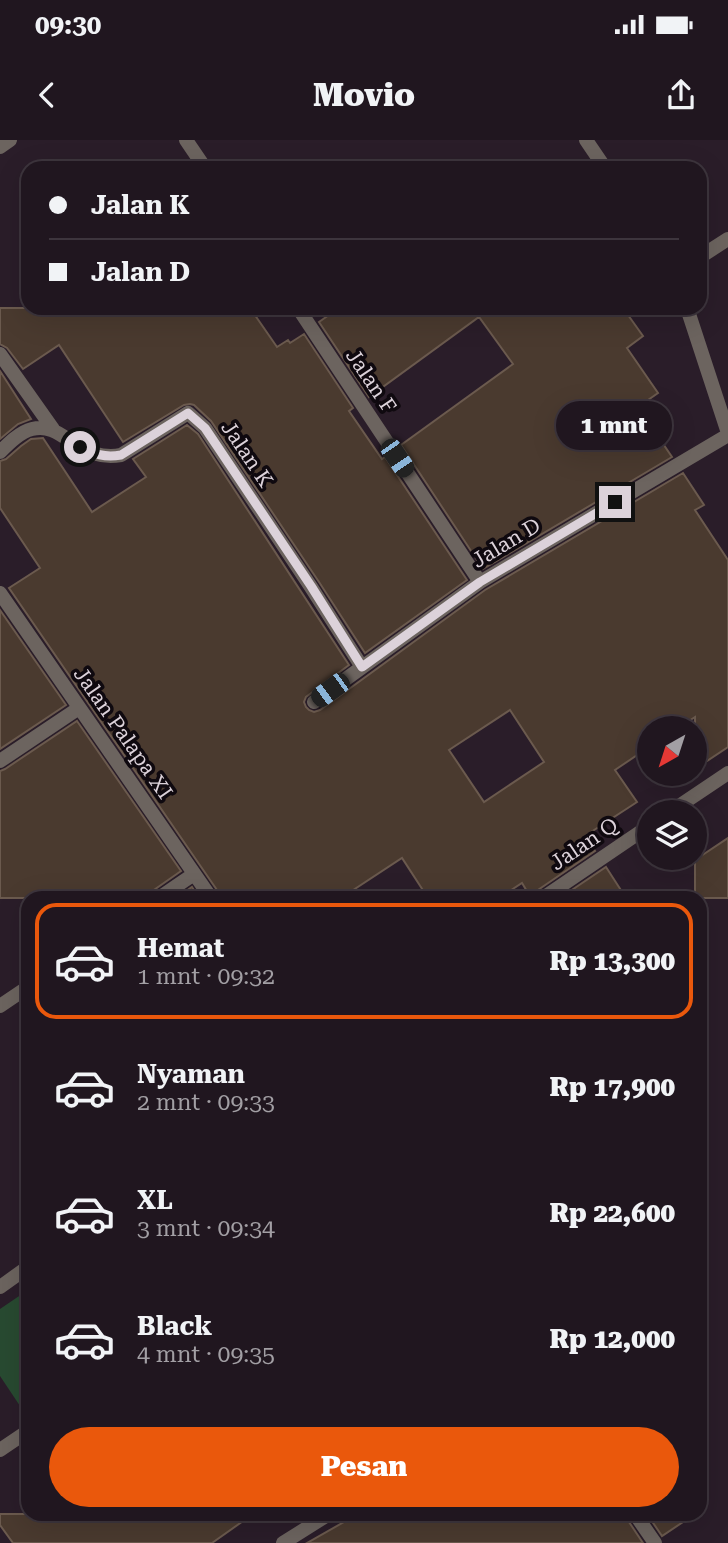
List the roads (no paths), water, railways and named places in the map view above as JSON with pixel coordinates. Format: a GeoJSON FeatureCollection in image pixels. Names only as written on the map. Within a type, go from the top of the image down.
{"type":"FeatureCollection","features":[{"type":"Feature","properties":{"kind":"street"},"geometry":{"type":"LineString","coordinates":[[0,147],[10,140]]}},
{"type":"Feature","properties":{"kind":"street"},"geometry":{"type":"LineString","coordinates":[[186,140],[200,161]]}},
{"type":"Feature","properties":{"kind":"street"},"geometry":{"type":"LineString","coordinates":[[586,140],[601,161]]}},
{"type":"Feature","properties":{"kind":"street"},"geometry":{"type":"LineString","coordinates":[[707,252],[728,239]]}},
{"type":"Feature","properties":{"kind":"street","name":"Jalan F"},"geometry":{"type":"LineString","coordinates":[[303,315],[480,582]]}},
{"type":"Feature","properties":{"kind":"street","name":"Jalan D"},"geometry":{"type":"LineString","coordinates":[[314,702],[480,582],[728,434],[689,315]]}},
{"type":"Feature","properties":{"kind":"street"},"geometry":{"type":"LineString","coordinates":[[0,354],[53,429]]}},
{"type":"Feature","properties":{"kind":"street","name":"Jalan K"},"geometry":{"type":"LineString","coordinates":[[53,429],[80,447],[109,457],[121,455],[188,413],[205,428],[362,667]]}},
{"type":"Feature","properties":{"kind":"street"},"geometry":{"type":"LineString","coordinates":[[0,452],[30,429],[53,429]]}},
{"type":"Feature","properties":{"kind":"street","name":"Jalan Palapa XI"},"geometry":{"type":"LineString","coordinates":[[0,593],[206,891]]}},
{"type":"Feature","properties":{"kind":"street"},"geometry":{"type":"LineString","coordinates":[[0,761],[79,708]]}},
{"type":"Feature","properties":{"kind":"street"},"geometry":{"type":"LineString","coordinates":[[688,800],[728,773]]}},
{"type":"Feature","properties":{"kind":"street","name":"Jalan Q"},"geometry":{"type":"LineString","coordinates":[[552,891],[637,834]]}},
{"type":"Feature","properties":{"kind":"street"},"geometry":{"type":"LineString","coordinates":[[169,891],[194,874]]}},
{"type":"Feature","properties":{"kind":"street"},"geometry":{"type":"LineString","coordinates":[[0,1006],[21,992]]}},
{"type":"Feature","properties":{"kind":"street"},"geometry":{"type":"LineString","coordinates":[[0,1287],[21,1272]]}},
{"type":"Feature","properties":{"kind":"street"},"geometry":{"type":"LineString","coordinates":[[0,1450],[21,1436]]}},
{"type":"Feature","properties":{"kind":"street"},"geometry":{"type":"LineString","coordinates":[[283,1543],[317,1521]]}},
{"type":"Feature","properties":{"kind":"street"},"geometry":{"type":"LineString","coordinates":[[640,1521],[655,1543]]}}]}
